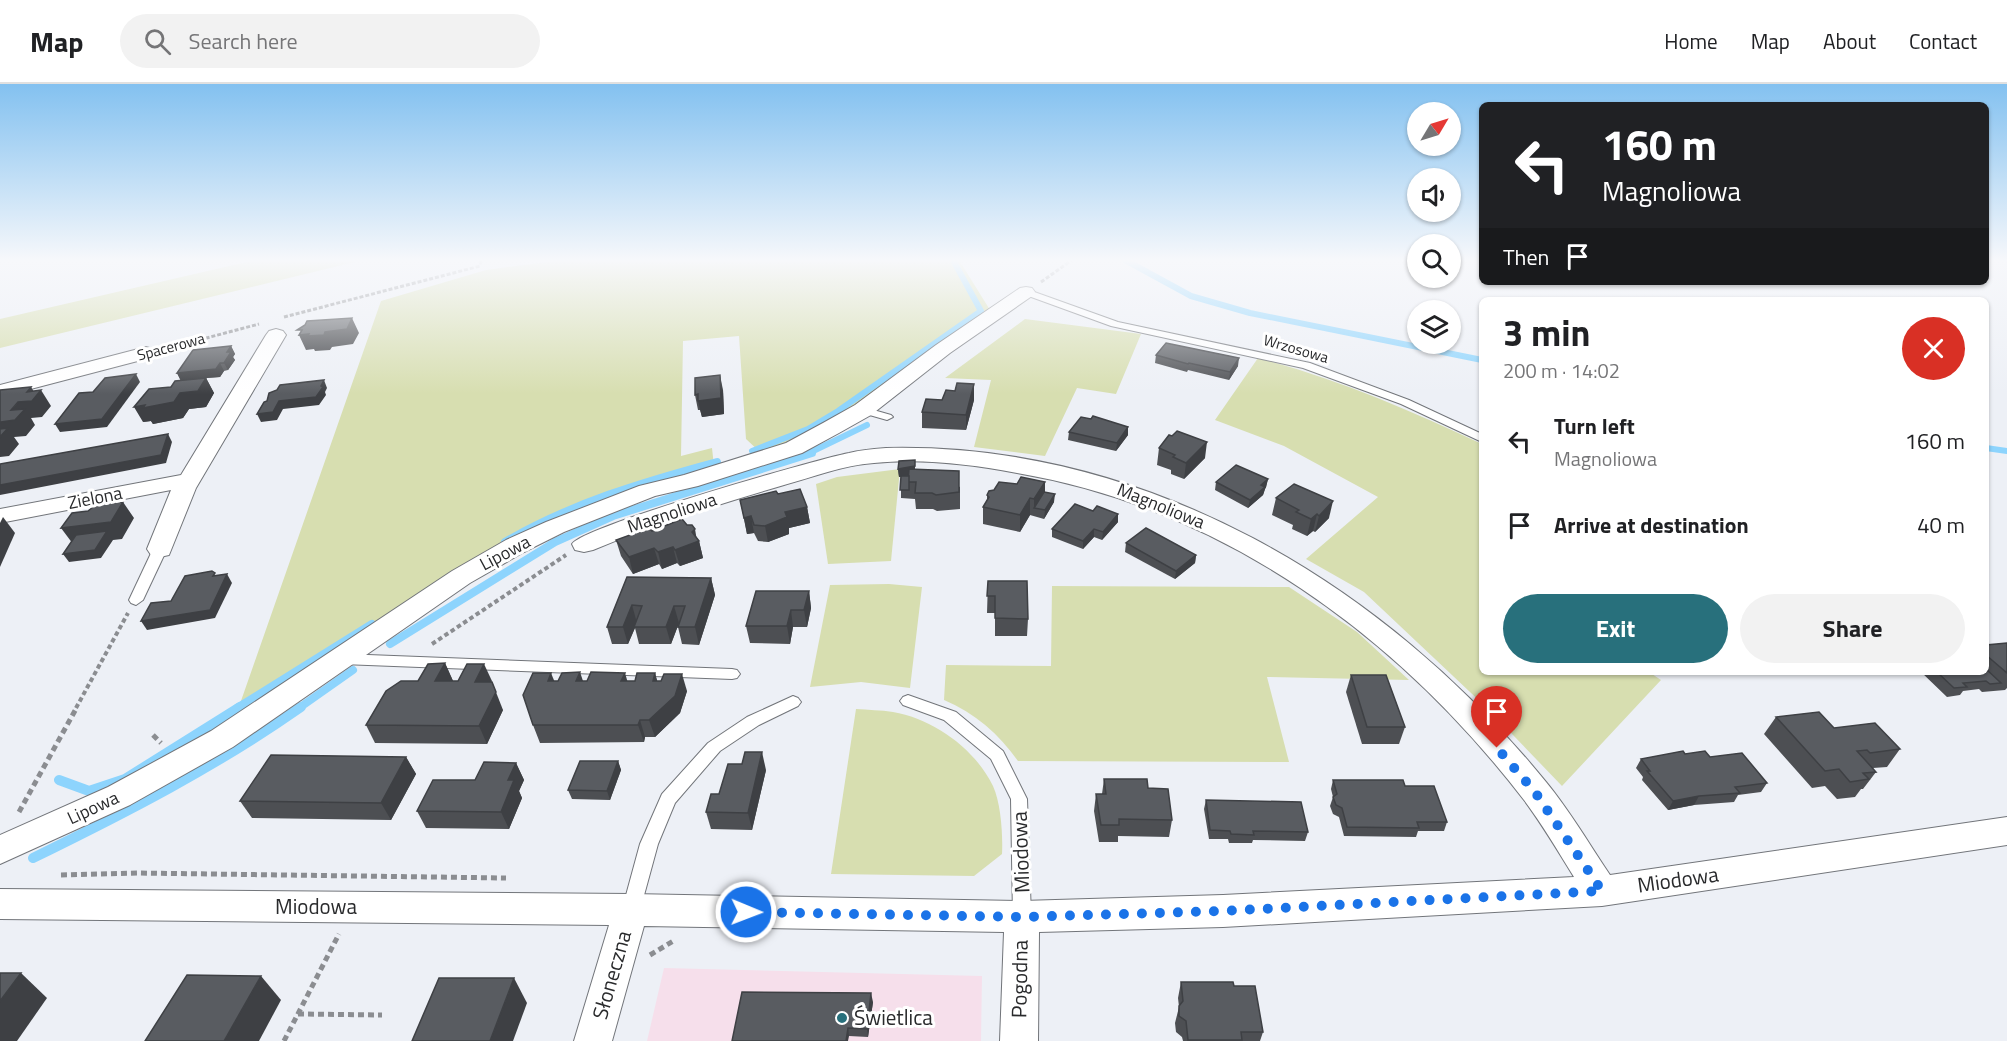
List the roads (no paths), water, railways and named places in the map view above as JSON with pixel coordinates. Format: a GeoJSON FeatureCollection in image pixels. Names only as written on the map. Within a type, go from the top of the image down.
{"type":"FeatureCollection","features":[{"type":"Feature","properties":{"kind":"street","name":"Lipowa"},"geometry":{"type":"LineString","coordinates":[[0,850],[119,796],[222,739],[461,577],[555,527],[647,491],[740,466],[794,448],[875,413],[943,349],[1008,305]]}},
{"type":"Feature","properties":{"kind":"street"},"geometry":{"type":"LineString","coordinates":[[160,549],[189,480],[271,326]]}},
{"type":"Feature","properties":{"kind":"street","name":"Spacerowa"},"geometry":{"type":"LineString","coordinates":[[0,391],[146,354]]}},
{"type":"Feature","properties":{"kind":"street","name":"Magnoliowa"},"geometry":{"type":"LineString","coordinates":[[584,544],[664,513],[870,456],[939,456],[1022,464],[1085,477],[1139,495],[1195,518],[1297,572],[1367,620],[1427,674],[1486,735],[1535,792],[1602,891]]}},
{"type":"Feature","properties":{"kind":"street","name":"Zielona"},"geometry":{"type":"LineString","coordinates":[[0,516],[189,480]]}},
{"type":"Feature","properties":{"kind":"street","name":"Miodowa"},"geometry":{"type":"LineString","coordinates":[[0,904],[632,910],[1022,917],[1223,911],[1602,891],[2007,831]]}},
{"type":"Feature","properties":{"kind":"street","name":"Słoneczna"},"geometry":{"type":"LineString","coordinates":[[593,1041],[632,910]]}},
{"type":"Feature","properties":{"kind":"street","name":"Pogodna"},"geometry":{"type":"LineString","coordinates":[[1019,1041],[1022,917]]}},
{"type":"Feature","properties":{"kind":"lane","name":"Wrzosowa"},"geometry":{"type":"LineString","coordinates":[[1070,305],[1115,324],[1306,365],[1405,402],[1479,437]]}},
{"type":"Feature","properties":{"kind":"lane"},"geometry":{"type":"LineString","coordinates":[[136,600],[160,549]]}},
{"type":"Feature","properties":{"kind":"lane"},"geometry":{"type":"LineString","coordinates":[[337,659],[732,674]]}},
{"type":"Feature","properties":{"kind":"lane","name":"Miodowa"},"geometry":{"type":"LineString","coordinates":[[908,701],[950,716],[998,755],[1019,799],[1022,917]]}},
{"type":"Feature","properties":{"kind":"lane"},"geometry":{"type":"LineString","coordinates":[[632,910],[649,844],[668,800],[714,747],[753,721],[792,702]]}},
{"type":"Feature","properties":{"kind":"waterway"},"geometry":{"type":"LineString","coordinates":[[752,451],[808,429],[838,411],[981,311],[978,305]]}},
{"type":"Feature","properties":{"kind":"waterway"},"geometry":{"type":"LineString","coordinates":[[1221,305],[1250,313],[1479,359]]}},
{"type":"Feature","properties":{"kind":"waterway"},"geometry":{"type":"LineString","coordinates":[[807,454],[867,425]]}},
{"type":"Feature","properties":{"kind":"waterway"},"geometry":{"type":"LineString","coordinates":[[1989,448],[2007,451]]}},
{"type":"Feature","properties":{"kind":"waterway"},"geometry":{"type":"LineString","coordinates":[[390,644],[555,542],[613,516],[812,453]]}},
{"type":"Feature","properties":{"kind":"waterway"},"geometry":{"type":"LineString","coordinates":[[505,542],[556,516],[608,495],[717,462]]}},
{"type":"Feature","properties":{"kind":"waterway"},"geometry":{"type":"LineString","coordinates":[[237,708],[372,624]]}},
{"type":"Feature","properties":{"kind":"waterway"},"geometry":{"type":"LineString","coordinates":[[299,708],[353,670]]}},
{"type":"Feature","properties":{"kind":"waterway"},"geometry":{"type":"LineString","coordinates":[[59,780],[89,791],[125,779],[240,707]]}},
{"type":"Feature","properties":{"kind":"waterway"},"geometry":{"type":"LineString","coordinates":[[33,858],[204,769],[301,707]]}},
{"type":"Feature","properties":{"kind":"place","name":"Świetlica"},"geometry":{"type":"Point","coordinates":[842,1018]}}]}
